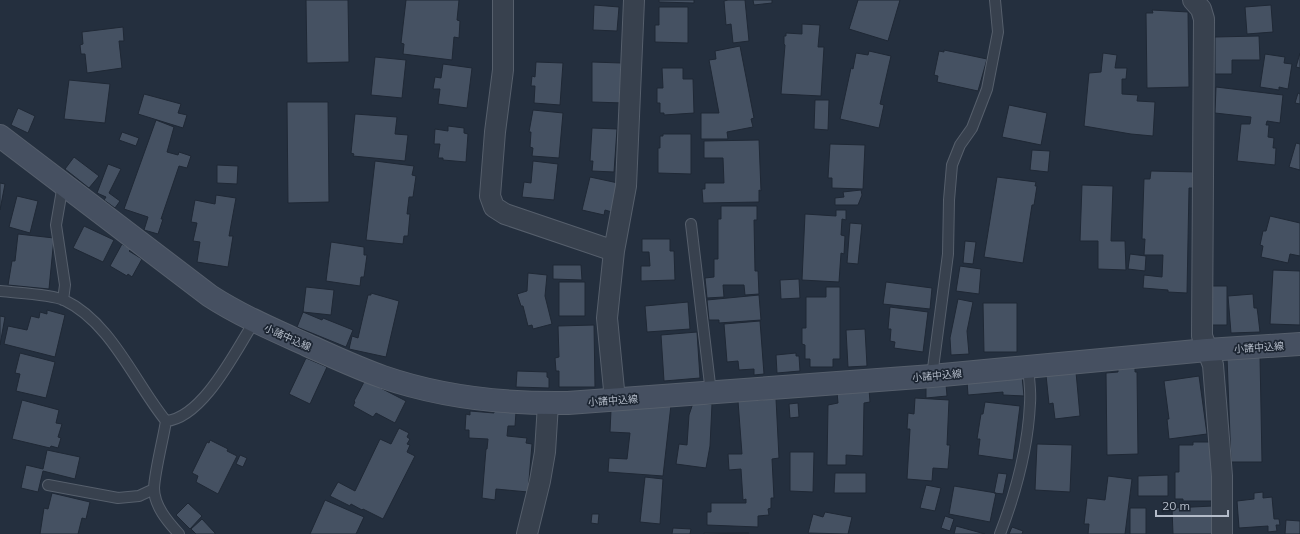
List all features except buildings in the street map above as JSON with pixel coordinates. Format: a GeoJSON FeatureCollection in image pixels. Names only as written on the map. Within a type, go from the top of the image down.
{"type":"FeatureCollection","features":[{"type":"Feature","properties":{"kind":"main road","name":"小諸中込線"},"geometry":{"type":"LineString","coordinates":[[0,136],[64,182],[210,296],[254,322],[360,368],[406,384],[497,401],[548,404],[615,400],[932,376],[1207,350],[1300,344]]}},
{"type":"Feature","properties":{"kind":"street"},"geometry":{"type":"LineString","coordinates":[[502,0],[503,70],[494,132],[490,196],[494,207],[505,214],[614,251]]}},
{"type":"Feature","properties":{"kind":"street"},"geometry":{"type":"LineString","coordinates":[[615,400],[607,318],[614,251],[626,186],[634,0]]}},
{"type":"Feature","properties":{"kind":"street"},"geometry":{"type":"LineString","coordinates":[[1193,0],[1201,9],[1204,19],[1202,336],[1213,365],[1222,476],[1222,534]]}},
{"type":"Feature","properties":{"kind":"street"},"geometry":{"type":"LineString","coordinates":[[527,534],[540,482],[545,452],[548,404]]}},
{"type":"Feature","properties":{"kind":"lane"},"geometry":{"type":"LineString","coordinates":[[932,376],[948,254],[949,200],[952,165],[960,145],[972,128],[987,89],[998,32],[995,0]]}},
{"type":"Feature","properties":{"kind":"lane"},"geometry":{"type":"LineString","coordinates":[[63,300],[65,285],[56,225],[64,182]]}},
{"type":"Feature","properties":{"kind":"lane"},"geometry":{"type":"LineString","coordinates":[[691,224],[711,393]]}},
{"type":"Feature","properties":{"kind":"lane"},"geometry":{"type":"LineString","coordinates":[[0,291],[63,300],[80,310],[98,326],[126,362],[155,407],[166,421],[154,489],[158,505],[166,519],[179,534]]}},
{"type":"Feature","properties":{"kind":"lane"},"geometry":{"type":"LineString","coordinates":[[166,421],[175,420],[192,409],[204,398],[254,322]]}},
{"type":"Feature","properties":{"kind":"lane"},"geometry":{"type":"LineString","coordinates":[[1000,534],[1018,483],[1024,450],[1030,403],[1028,367]]}},
{"type":"Feature","properties":{"kind":"lane"},"geometry":{"type":"LineString","coordinates":[[48,485],[118,498],[138,496],[154,489]]}}]}
